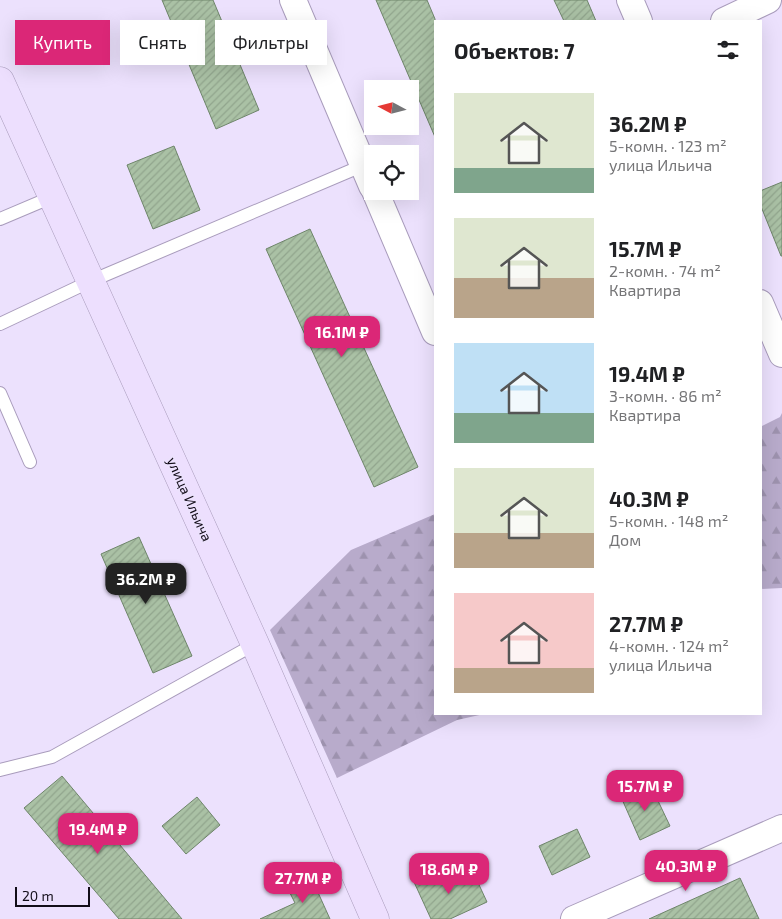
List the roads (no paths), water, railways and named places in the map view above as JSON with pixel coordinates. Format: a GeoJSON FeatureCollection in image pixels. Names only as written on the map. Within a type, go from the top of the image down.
{"type":"FeatureCollection","features":[{"type":"Feature","properties":{"kind":"main road","name":"улица Ильича"},"geometry":{"type":"LineString","coordinates":[[0,81],[256,644],[375,919]]}},
{"type":"Feature","properties":{"kind":"street"},"geometry":{"type":"LineString","coordinates":[[294,0],[364,166]]}},
{"type":"Feature","properties":{"kind":"street"},"geometry":{"type":"LineString","coordinates":[[630,0],[639,20]]}},
{"type":"Feature","properties":{"kind":"street"},"geometry":{"type":"LineString","coordinates":[[726,20],[768,0]]}},
{"type":"Feature","properties":{"kind":"street"},"geometry":{"type":"LineString","coordinates":[[379,200],[434,330]]}},
{"type":"Feature","properties":{"kind":"street"},"geometry":{"type":"LineString","coordinates":[[762,308],[782,354]]}},
{"type":"Feature","properties":{"kind":"street"},"geometry":{"type":"LineString","coordinates":[[574,919],[782,828]]}},
{"type":"Feature","properties":{"kind":"lane"},"geometry":{"type":"LineString","coordinates":[[0,324],[91,281],[364,178]]}},
{"type":"Feature","properties":{"kind":"lane"},"geometry":{"type":"LineString","coordinates":[[0,219],[52,197]]}},
{"type":"Feature","properties":{"kind":"lane"},"geometry":{"type":"LineString","coordinates":[[0,393],[30,462]]}},
{"type":"Feature","properties":{"kind":"lane"},"geometry":{"type":"LineString","coordinates":[[0,770],[52,757],[256,644]]}}]}
